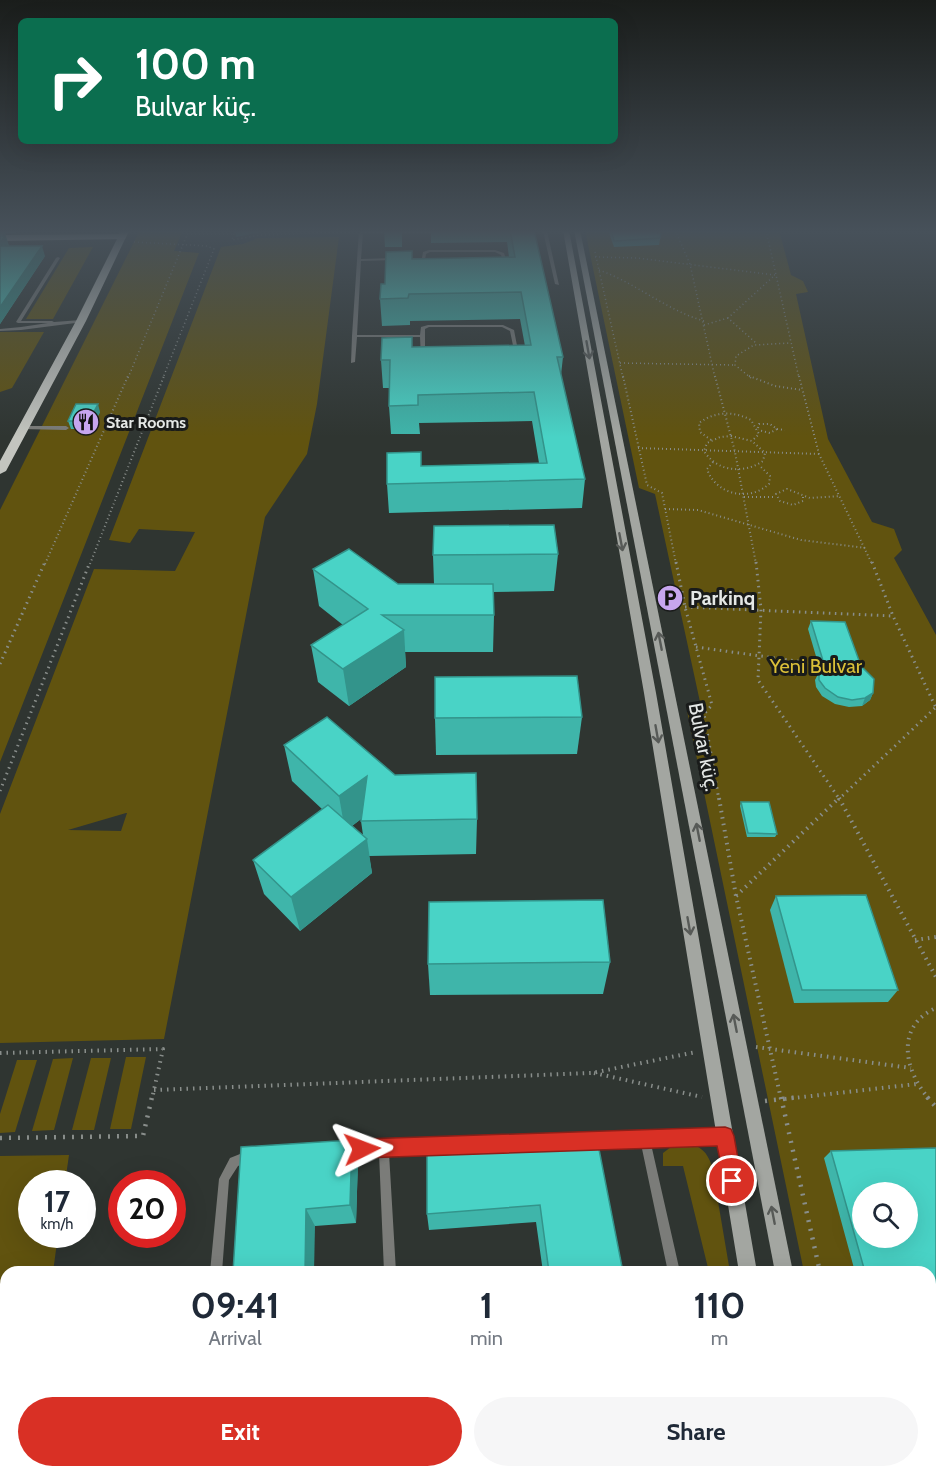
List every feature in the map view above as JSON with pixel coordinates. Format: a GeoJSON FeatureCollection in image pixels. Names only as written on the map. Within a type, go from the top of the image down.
{"type":"FeatureCollection","features":[{"type":"Feature","properties":{"kind":"main road"},"geometry":{"type":"LineString","coordinates":[[0,471],[92,299]]}},
{"type":"Feature","properties":{"kind":"street"},"geometry":{"type":"LineString","coordinates":[[578,299],[650,693],[747,1266]]}},
{"type":"Feature","properties":{"kind":"street","name":"Bulvar küç."},"geometry":{"type":"LineString","coordinates":[[591,299],[783,1266]]}},
{"type":"Feature","properties":{"kind":"street"},"geometry":{"type":"LineString","coordinates":[[609,477],[627,477]]}},
{"type":"Feature","properties":{"kind":"street"},"geometry":{"type":"LineString","coordinates":[[650,693],[670,693]]}},
{"type":"Feature","properties":{"kind":"lane"},"geometry":{"type":"LineString","coordinates":[[32,299],[18,322],[81,321]]}},
{"type":"Feature","properties":{"kind":"lane"},"geometry":{"type":"LineString","coordinates":[[353,363],[357,299]]}},
{"type":"Feature","properties":{"kind":"lane"},"geometry":{"type":"LineString","coordinates":[[0,330],[28,329],[52,322]]}},
{"type":"Feature","properties":{"kind":"lane"},"geometry":{"type":"LineString","coordinates":[[427,365],[423,362],[422,336],[423,328],[428,326],[509,327],[512,330],[517,361],[515,364]]}},
{"type":"Feature","properties":{"kind":"lane"},"geometry":{"type":"LineString","coordinates":[[354,336],[422,336]]}},
{"type":"Feature","properties":{"kind":"lane"},"geometry":{"type":"LineString","coordinates":[[23,428],[66,428]]}},
{"type":"Feature","properties":{"kind":"lane"},"geometry":{"type":"LineString","coordinates":[[574,1141],[725,1136]]}},
{"type":"Feature","properties":{"kind":"lane"},"geometry":{"type":"LineString","coordinates":[[645,1139],[673,1266]]}},
{"type":"Feature","properties":{"kind":"lane"},"geometry":{"type":"LineString","coordinates":[[339,1150],[444,1145]]}},
{"type":"Feature","properties":{"kind":"lane"},"geometry":{"type":"LineString","coordinates":[[384,1147],[390,1266]]}},
{"type":"Feature","properties":{"kind":"lane"},"geometry":{"type":"LineString","coordinates":[[217,1266],[224,1179],[234,1162],[248,1155],[259,1154]]}},
{"type":"Feature","properties":{"kind":"path"},"geometry":{"type":"LineString","coordinates":[[0,664],[161,299]]}},
{"type":"Feature","properties":{"kind":"path"},"geometry":{"type":"LineString","coordinates":[[0,791],[194,299]]}},
{"type":"Feature","properties":{"kind":"path"},"geometry":{"type":"LineString","coordinates":[[606,299],[646,485],[662,494],[685,606],[711,705],[704,714],[736,896],[819,1266]]}},
{"type":"Feature","properties":{"kind":"path"},"geometry":{"type":"LineString","coordinates":[[654,299],[679,315],[704,323],[728,318],[749,299]]}},
{"type":"Feature","properties":{"kind":"path"},"geometry":{"type":"LineString","coordinates":[[698,299],[723,414],[735,452],[758,572],[761,609],[758,680],[840,800],[936,977]]}},
{"type":"Feature","properties":{"kind":"path"},"geometry":{"type":"LineString","coordinates":[[736,896],[936,708],[893,616],[866,548],[819,454],[780,299]]}},
{"type":"Feature","properties":{"kind":"path"},"geometry":{"type":"LineString","coordinates":[[728,318],[756,343]]}},
{"type":"Feature","properties":{"kind":"path"},"geometry":{"type":"LineString","coordinates":[[735,365],[736,356],[743,348],[756,343],[790,343]]}},
{"type":"Feature","properties":{"kind":"path"},"geometry":{"type":"LineString","coordinates":[[612,363],[735,365],[744,375],[760,383],[802,390]]}},
{"type":"Feature","properties":{"kind":"path"},"geometry":{"type":"LineString","coordinates":[[711,440],[700,432],[699,423],[708,416],[723,414],[740,416],[758,429],[770,433],[777,429]]}},
{"type":"Feature","properties":{"kind":"path"},"geometry":{"type":"LineString","coordinates":[[752,441],[756,438],[758,429],[766,423],[777,429],[785,430]]}},
{"type":"Feature","properties":{"kind":"path"},"geometry":{"type":"LineString","coordinates":[[704,451],[711,440],[731,436],[752,441],[765,453]]}},
{"type":"Feature","properties":{"kind":"path"},"geometry":{"type":"LineString","coordinates":[[631,448],[819,454]]}},
{"type":"Feature","properties":{"kind":"path"},"geometry":{"type":"LineString","coordinates":[[704,451],[713,462],[737,469],[759,465],[765,453]]}},
{"type":"Feature","properties":{"kind":"path"},"geometry":{"type":"LineString","coordinates":[[713,462],[707,469],[711,481],[728,491],[743,495],[776,497],[780,501],[793,505],[803,501],[803,497]]}},
{"type":"Feature","properties":{"kind":"path"},"geometry":{"type":"LineString","coordinates":[[743,495],[762,490],[770,484],[770,476],[759,465]]}},
{"type":"Feature","properties":{"kind":"path"},"geometry":{"type":"LineString","coordinates":[[776,497],[780,490],[789,489],[803,497],[840,496]]}},
{"type":"Feature","properties":{"kind":"path"},"geometry":{"type":"LineString","coordinates":[[665,509],[685,507],[705,509],[792,538],[866,548]]}},
{"type":"Feature","properties":{"kind":"path"},"geometry":{"type":"LineString","coordinates":[[685,606],[893,616]]}},
{"type":"Feature","properties":{"kind":"path"},"geometry":{"type":"LineString","coordinates":[[696,647],[819,664]]}},
{"type":"Feature","properties":{"kind":"path"},"geometry":{"type":"LineString","coordinates":[[915,940],[936,937]]}},
{"type":"Feature","properties":{"kind":"path"},"geometry":{"type":"LineString","coordinates":[[936,1008],[926,1011],[910,1028],[906,1054],[917,1084],[936,1107]]}},
{"type":"Feature","properties":{"kind":"path"},"geometry":{"type":"LineString","coordinates":[[740,1048],[769,1047],[911,1068]]}},
{"type":"Feature","properties":{"kind":"path"},"geometry":{"type":"LineString","coordinates":[[0,1053],[162,1049],[143,1136],[0,1138]]}},
{"type":"Feature","properties":{"kind":"path"},"geometry":{"type":"LineString","coordinates":[[154,1090],[592,1073],[710,1049]]}},
{"type":"Feature","properties":{"kind":"green space"},"geometry":{"type":"Polygon","coordinates":[[[38,299],[64,299],[53,319],[26,319],[38,299]]]}},
{"type":"Feature","properties":{"kind":"green space"},"geometry":{"type":"Polygon","coordinates":[[[106,299],[181,299],[0,762],[0,510],[106,299]]]}},
{"type":"Feature","properties":{"kind":"green space"},"geometry":{"type":"Polygon","coordinates":[[[201,299],[331,299],[317,404],[307,454],[265,517],[164,1039],[0,1043],[0,814],[94,569],[175,571],[195,532],[139,529],[130,543],[109,540],[201,299]],[[127,813],[68,830],[121,831],[127,813]]]}},
{"type":"Feature","properties":{"kind":"green space","name":"Yeni Bulvar"},"geometry":{"type":"Polygon","coordinates":[[[599,299],[797,299],[828,439],[872,522],[894,529],[902,550],[894,558],[936,635],[936,1266],[803,1266],[687,711],[700,702],[655,494],[639,488],[599,299]]]}},
{"type":"Feature","properties":{"kind":"green space"},"geometry":{"type":"Polygon","coordinates":[[[0,332],[44,332],[12,388],[0,392],[0,332]]]}},
{"type":"Feature","properties":{"kind":"green space"},"geometry":{"type":"Polygon","coordinates":[[[126,1057],[146,1057],[131,1129],[110,1129],[126,1057]]]}},
{"type":"Feature","properties":{"kind":"green space"},"geometry":{"type":"Polygon","coordinates":[[[73,1058],[54,1130],[32,1131],[53,1059],[73,1058]]]}},
{"type":"Feature","properties":{"kind":"green space"},"geometry":{"type":"Polygon","coordinates":[[[91,1058],[111,1058],[94,1130],[72,1130],[91,1058]]]}},
{"type":"Feature","properties":{"kind":"green space"},"geometry":{"type":"Polygon","coordinates":[[[17,1060],[37,1060],[15,1132],[0,1133],[0,1114],[17,1060]]]}},
{"type":"Feature","properties":{"kind":"green space"},"geometry":{"type":"Polygon","coordinates":[[[687,1143],[703,1150],[708,1157],[712,1166],[729,1266],[708,1266],[683,1166],[663,1166],[663,1153],[671,1147],[687,1143]]]}},
{"type":"Feature","properties":{"kind":"green space"},"geometry":{"type":"Polygon","coordinates":[[[69,1155],[67,1170],[18,1170],[18,1248],[56,1248],[54,1266],[0,1266],[0,1156],[69,1155]]]}},
{"type":"Feature","properties":{"kind":"building"},"geometry":{"type":"Polygon","coordinates":[[[522,299],[550,299],[563,357],[557,357],[585,479],[387,484],[387,453],[421,452],[421,466],[547,463],[534,392],[418,395],[418,405],[389,406],[390,360],[381,360],[382,338],[412,337],[412,347],[531,345],[522,299]]]}},
{"type":"Feature","properties":{"kind":"building"},"geometry":{"type":"Polygon","coordinates":[[[76,404],[98,404],[89,421],[68,421],[76,404]]]}},
{"type":"Feature","properties":{"kind":"building"},"geometry":{"type":"Polygon","coordinates":[[[554,525],[558,554],[433,555],[434,526],[554,525]]]}},
{"type":"Feature","properties":{"kind":"building"},"geometry":{"type":"Polygon","coordinates":[[[349,549],[398,584],[493,584],[494,615],[382,615],[404,630],[343,669],[311,645],[368,609],[313,569],[349,549]]]}},
{"type":"Feature","properties":{"kind":"building"},"geometry":{"type":"Polygon","coordinates":[[[811,621],[845,622],[861,666],[874,679],[873,693],[865,698],[852,700],[838,697],[825,688],[819,680],[819,672],[824,664],[811,621]]]}},
{"type":"Feature","properties":{"kind":"building"},"geometry":{"type":"Polygon","coordinates":[[[577,676],[582,717],[435,718],[435,677],[577,676]]]}},
{"type":"Feature","properties":{"kind":"building"},"geometry":{"type":"Polygon","coordinates":[[[327,717],[395,775],[476,773],[477,819],[361,821],[367,776],[339,796],[284,745],[327,717]]]}},
{"type":"Feature","properties":{"kind":"building"},"geometry":{"type":"Polygon","coordinates":[[[741,802],[769,802],[777,834],[748,833],[741,802]]]}},
{"type":"Feature","properties":{"kind":"building"},"geometry":{"type":"Polygon","coordinates":[[[328,805],[367,839],[291,897],[253,860],[328,805]]]}},
{"type":"Feature","properties":{"kind":"building"},"geometry":{"type":"Polygon","coordinates":[[[866,895],[898,990],[802,990],[776,896],[866,895]]]}},
{"type":"Feature","properties":{"kind":"building"},"geometry":{"type":"Polygon","coordinates":[[[603,900],[610,962],[428,964],[429,902],[603,900]]]}},
{"type":"Feature","properties":{"kind":"building"},"geometry":{"type":"Polygon","coordinates":[[[596,1134],[622,1266],[548,1266],[540,1205],[427,1214],[427,1144],[596,1134]]]}},
{"type":"Feature","properties":{"kind":"building"},"geometry":{"type":"Polygon","coordinates":[[[352,1140],[350,1205],[306,1209],[305,1266],[233,1266],[241,1147],[352,1140]]]}},
{"type":"Feature","properties":{"kind":"building"},"geometry":{"type":"Polygon","coordinates":[[[936,1148],[936,1266],[863,1266],[858,1248],[918,1248],[918,1182],[852,1182],[852,1226],[831,1151],[936,1148]]]}},
{"type":"Feature","properties":{"kind":"place","name":"Star Rooms"},"geometry":{"type":"Point","coordinates":[86,422]}},
{"type":"Feature","properties":{"kind":"place","name":"Parkinq"},"geometry":{"type":"Point","coordinates":[670,598]}},
{"type":"Feature","properties":{"kind":"route"},"geometry":{"type":"LineString","coordinates":[[362,1149],[725,1136],[732,1181]]}}]}
